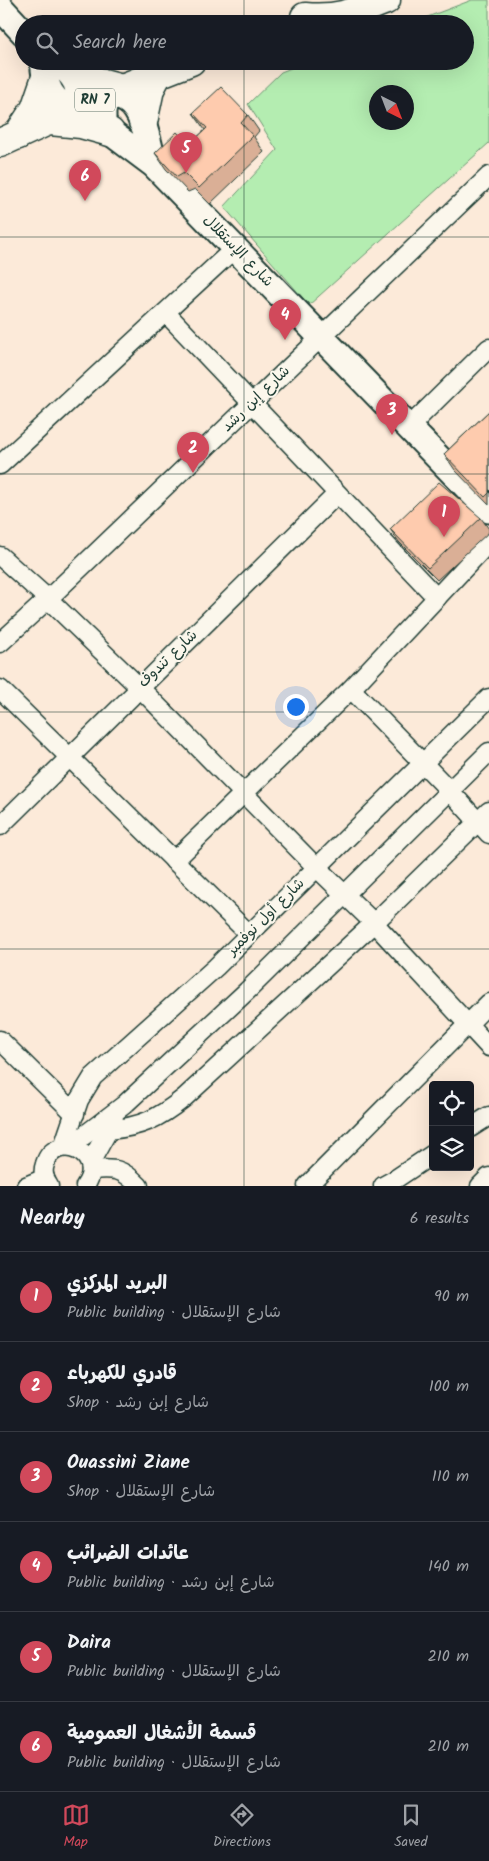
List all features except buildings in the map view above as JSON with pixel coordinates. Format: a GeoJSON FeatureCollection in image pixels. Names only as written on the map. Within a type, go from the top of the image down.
{"type":"FeatureCollection","features":[{"type":"Feature","properties":{"kind":"main road"},"geometry":{"type":"LineString","coordinates":[[345,15],[386,0]]}},
{"type":"Feature","properties":{"kind":"main road"},"geometry":{"type":"LineString","coordinates":[[9,139],[35,109],[51,70]]}},
{"type":"Feature","properties":{"kind":"main road"},"geometry":{"type":"LineString","coordinates":[[61,70],[92,80],[115,91]]}},
{"type":"Feature","properties":{"kind":"main road","name":"RN 7"},"geometry":{"type":"LineString","coordinates":[[9,139],[115,91],[168,70]]}},
{"type":"Feature","properties":{"kind":"main road"},"geometry":{"type":"LineString","coordinates":[[143,122],[150,90],[158,74]]}},
{"type":"Feature","properties":{"kind":"main road"},"geometry":{"type":"LineString","coordinates":[[50,121],[80,124],[110,132]]}},
{"type":"Feature","properties":{"kind":"street"},"geometry":{"type":"LineString","coordinates":[[0,7],[15,23]]}},
{"type":"Feature","properties":{"kind":"street"},"geometry":{"type":"LineString","coordinates":[[58,70],[75,78],[78,97],[76,109]]}},
{"type":"Feature","properties":{"kind":"street"},"geometry":{"type":"LineString","coordinates":[[110,132],[103,122],[115,91],[135,107],[143,122],[154,164]]}},
{"type":"Feature","properties":{"kind":"street","name":"شارع الإستقلال"},"geometry":{"type":"LineString","coordinates":[[110,132],[154,164],[489,510]]}},
{"type":"Feature","properties":{"kind":"street","name":"شارع إبن رشد"},"geometry":{"type":"LineString","coordinates":[[0,643],[489,176]]}},
{"type":"Feature","properties":{"kind":"street"},"geometry":{"type":"LineString","coordinates":[[0,465],[234,248]]}},
{"type":"Feature","properties":{"kind":"street"},"geometry":{"type":"LineString","coordinates":[[166,313],[437,598]]}},
{"type":"Feature","properties":{"kind":"street"},"geometry":{"type":"LineString","coordinates":[[409,427],[489,348]]}},
{"type":"Feature","properties":{"kind":"street","name":"شارع تندوف"},"geometry":{"type":"LineString","coordinates":[[0,826],[337,494]]}},
{"type":"Feature","properties":{"kind":"street"},"geometry":{"type":"LineString","coordinates":[[174,861],[351,689],[489,542]]}},
{"type":"Feature","properties":{"kind":"street"},"geometry":{"type":"LineString","coordinates":[[0,556],[48,599],[139,687],[245,793],[316,867],[374,923],[489,1047]]}},
{"type":"Feature","properties":{"kind":"street"},"geometry":{"type":"LineString","coordinates":[[0,689],[249,934]]}},
{"type":"Feature","properties":{"kind":"street"},"geometry":{"type":"LineString","coordinates":[[108,1130],[130,1128],[150,1122],[168,1111],[485,822],[422,764],[351,689]]}},
{"type":"Feature","properties":{"kind":"street","name":"شارع أول نوفمبر"},"geometry":{"type":"LineString","coordinates":[[66,1147],[79,1100],[94,1077],[210,973],[489,698]]}},
{"type":"Feature","properties":{"kind":"street"},"geometry":{"type":"LineString","coordinates":[[26,1186],[47,1184],[44,1171],[47,1158],[52,1153],[66,1147],[124,1105],[248,991],[489,752]]}},
{"type":"Feature","properties":{"kind":"street"},"geometry":{"type":"LineString","coordinates":[[307,1186],[489,1003]]}},
{"type":"Feature","properties":{"kind":"street"},"geometry":{"type":"LineString","coordinates":[[0,1040],[75,1114]]}},
{"type":"Feature","properties":{"kind":"street"},"geometry":{"type":"LineString","coordinates":[[89,1173],[108,1130],[124,1105]]}},
{"type":"Feature","properties":{"kind":"street"},"geometry":{"type":"LineString","coordinates":[[473,1126],[489,1116]]}},
{"type":"Feature","properties":{"kind":"street"},"geometry":{"type":"LineString","coordinates":[[66,1147],[82,1152],[89,1173]]}},
{"type":"Feature","properties":{"kind":"street"},"geometry":{"type":"LineString","coordinates":[[383,1186],[429,1157]]}},
{"type":"Feature","properties":{"kind":"street"},"geometry":{"type":"LineString","coordinates":[[89,1173],[114,1169],[126,1174],[138,1186]]}},
{"type":"Feature","properties":{"kind":"street"},"geometry":{"type":"LineString","coordinates":[[480,1186],[489,1177]]}},
{"type":"Feature","properties":{"kind":"green space"},"geometry":{"type":"Polygon","coordinates":[[[472,0],[489,0],[489,143],[309,305],[224,207],[277,150],[248,104],[281,72],[286,70],[474,70],[474,15],[433,15],[472,0]]]}},
{"type":"Feature","properties":{"kind":"place","name":"Daira"},"geometry":{"type":"Point","coordinates":[186,173]}},
{"type":"Feature","properties":{"kind":"place","name":"قسمة الأشغال العمومية"},"geometry":{"type":"Point","coordinates":[85,201]}},
{"type":"Feature","properties":{"kind":"place","name":"عائدات الضرائب"},"geometry":{"type":"Point","coordinates":[285,340]}},
{"type":"Feature","properties":{"kind":"place","name":"Ouassini Ziane"},"geometry":{"type":"Point","coordinates":[392,435]}},
{"type":"Feature","properties":{"kind":"place","name":"قادري للكهرباء"},"geometry":{"type":"Point","coordinates":[193,473]}},
{"type":"Feature","properties":{"kind":"place","name":"البريد المركزي"},"geometry":{"type":"Point","coordinates":[444,537]}}]}
